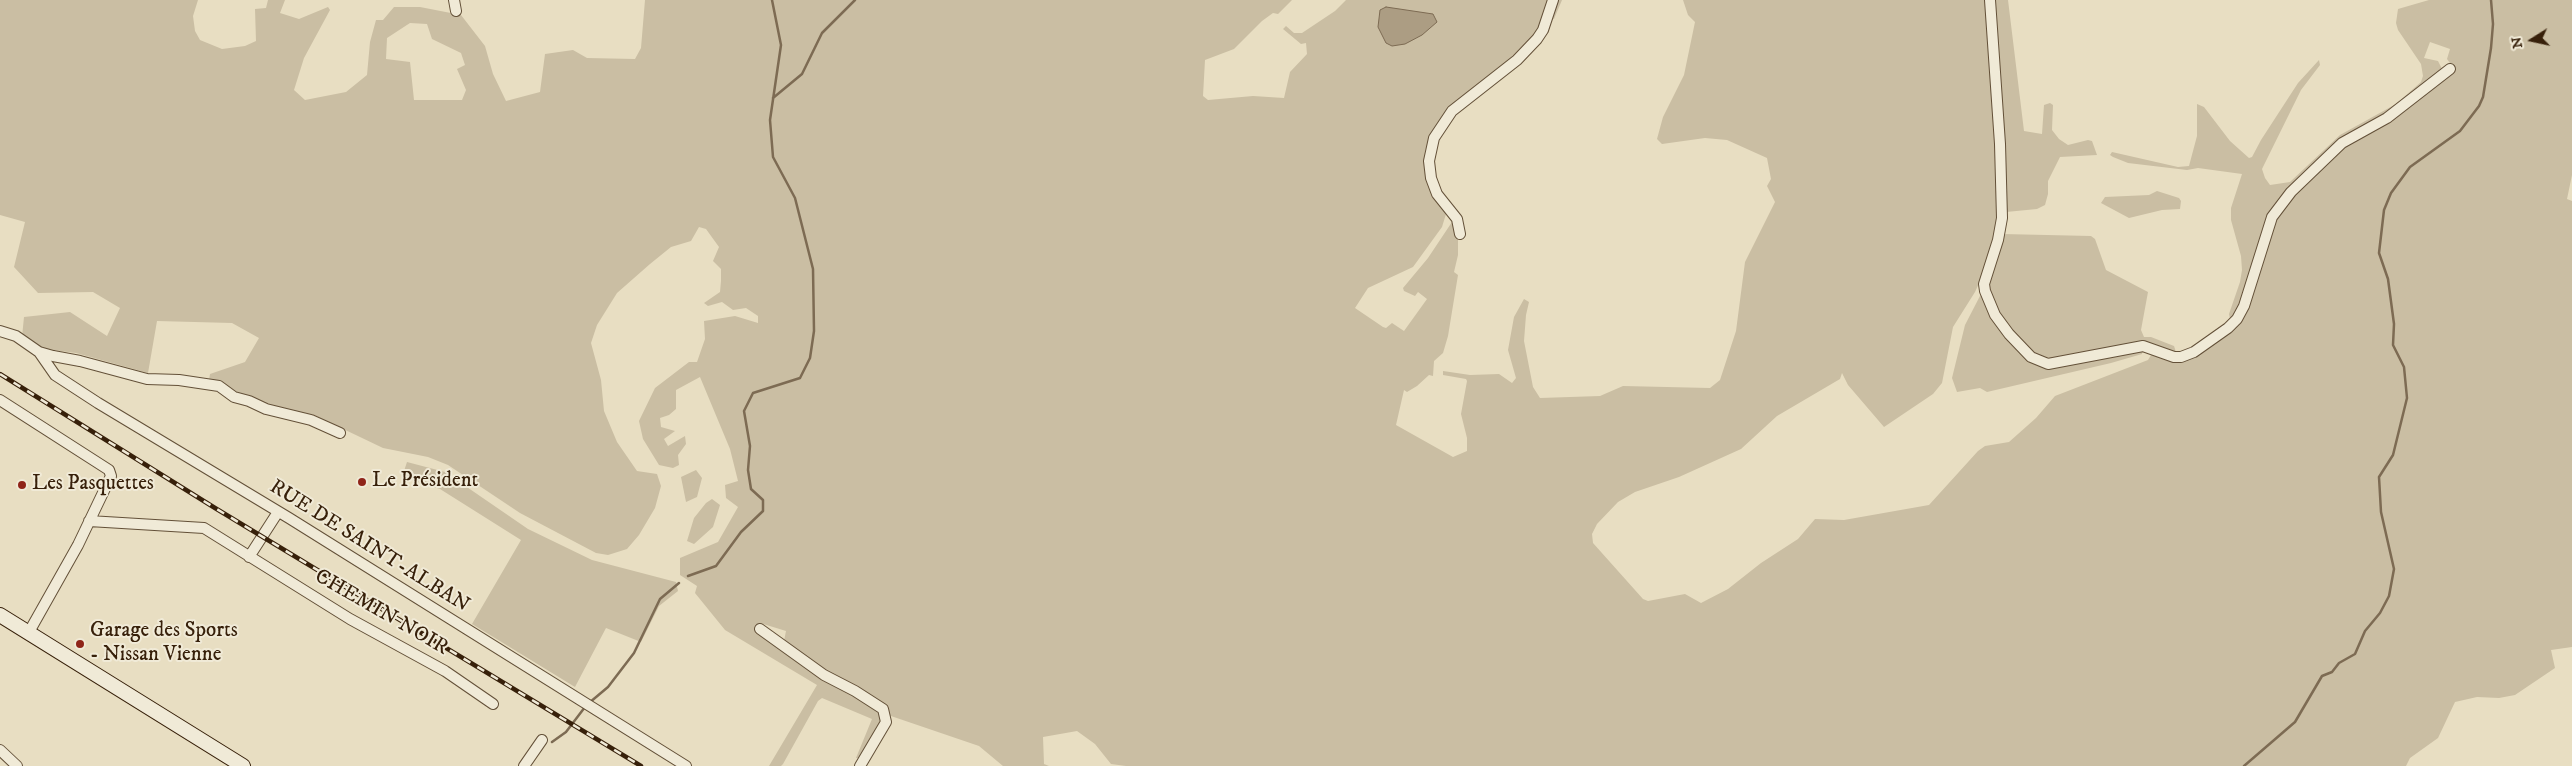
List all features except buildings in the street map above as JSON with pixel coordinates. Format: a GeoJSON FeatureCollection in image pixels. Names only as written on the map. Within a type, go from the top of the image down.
{"type":"FeatureCollection","features":[{"type":"Feature","properties":{"kind":"main road"},"geometry":{"type":"LineString","coordinates":[[0,615],[243,766]]}},
{"type":"Feature","properties":{"kind":"street"},"geometry":{"type":"LineString","coordinates":[[454,0],[456,11]]}},
{"type":"Feature","properties":{"kind":"street"},"geometry":{"type":"LineString","coordinates":[[1460,234],[1457,219],[1437,194],[1431,178],[1429,161],[1434,138],[1452,112],[1517,60],[1532,44],[1543,30],[1554,0]]}},
{"type":"Feature","properties":{"kind":"street"},"geometry":{"type":"LineString","coordinates":[[1990,0],[2000,144],[2002,218],[1998,240],[1984,284],[1985,291],[1995,315],[2009,334],[2031,357],[2048,364],[2142,346],[2174,357],[2181,356],[2194,352],[2228,328],[2237,319],[2244,306],[2272,217],[2291,192],[2342,143],[2387,118],[2450,70]]}},
{"type":"Feature","properties":{"kind":"street"},"geometry":{"type":"LineString","coordinates":[[0,331],[16,336],[39,352],[147,379],[180,380],[219,386],[234,396],[266,409],[311,420],[340,433]]}},
{"type":"Feature","properties":{"kind":"street","name":"RUE DE SAINT-ALBAN"},"geometry":{"type":"LineString","coordinates":[[39,352],[55,375],[583,700],[686,766]]}},
{"type":"Feature","properties":{"kind":"street"},"geometry":{"type":"LineString","coordinates":[[0,400],[109,470],[111,476],[78,544],[29,632]]}},
{"type":"Feature","properties":{"kind":"street"},"geometry":{"type":"LineString","coordinates":[[249,557],[278,512]]}},
{"type":"Feature","properties":{"kind":"street","name":"CHEMIN NOIR"},"geometry":{"type":"LineString","coordinates":[[89,521],[204,528],[350,619],[444,671],[493,704]]}},
{"type":"Feature","properties":{"kind":"street"},"geometry":{"type":"LineString","coordinates":[[760,628],[824,675],[855,691],[883,710],[886,722],[860,766]]}},
{"type":"Feature","properties":{"kind":"street"},"geometry":{"type":"LineString","coordinates":[[524,766],[542,740]]}},
{"type":"Feature","properties":{"kind":"street"},"geometry":{"type":"LineString","coordinates":[[0,750],[16,765]]}},
{"type":"Feature","properties":{"kind":"street"},"geometry":{"type":"LineString","coordinates":[[0,764],[16,765]]}},
{"type":"Feature","properties":{"kind":"shaded area"},"geometry":{"type":"Polygon","coordinates":[[[0,0],[198,0],[193,16],[195,31],[200,40],[222,49],[245,46],[256,41],[255,9],[266,8],[268,0],[285,0],[280,13],[299,19],[328,7],[330,10],[304,58],[294,90],[305,100],[346,92],[367,75],[370,42],[376,20],[383,20],[394,7],[420,7],[461,15],[485,46],[493,74],[506,101],[540,92],[545,54],[573,50],[587,58],[635,59],[641,48],[645,0],[1292,0],[1278,14],[1273,13],[1262,21],[1234,49],[1205,60],[1203,96],[1208,100],[1253,96],[1284,98],[1290,72],[1307,54],[1306,43],[1301,44],[1283,29],[1286,26],[1294,33],[1302,33],[1335,11],[1346,0],[1562,0],[1554,19],[1546,16],[1535,38],[1528,46],[1452,106],[1434,129],[1425,151],[1424,170],[1431,190],[1446,209],[1442,227],[1413,267],[1368,288],[1355,308],[1383,327],[1386,328],[1392,323],[1404,331],[1427,299],[1418,292],[1415,296],[1404,291],[1403,288],[1428,258],[1452,222],[1455,223],[1458,234],[1458,255],[1454,272],[1458,275],[1448,336],[1443,353],[1434,361],[1433,376],[1429,375],[1407,392],[1404,390],[1396,425],[1453,457],[1467,451],[1467,438],[1461,414],[1467,381],[1466,379],[1443,375],[1443,371],[1470,375],[1499,374],[1512,383],[1516,378],[1508,350],[1514,317],[1524,299],[1529,302],[1524,341],[1533,387],[1540,398],[1600,396],[1623,386],[1710,388],[1720,380],[1736,331],[1745,262],[1775,202],[1767,186],[1771,179],[1767,158],[1727,140],[1705,138],[1662,144],[1657,139],[1663,117],[1684,75],[1695,22],[1688,15],[1683,0],[2008,0],[2024,131],[2042,134],[2044,105],[2050,103],[2053,105],[2052,130],[2059,139],[2068,145],[2088,140],[2092,141],[2097,155],[2060,157],[2048,181],[2048,194],[2045,205],[2037,209],[2006,212],[2002,210],[1985,270],[1975,292],[1953,327],[1942,383],[1933,394],[1884,427],[1848,385],[1842,373],[1840,379],[1777,416],[1741,449],[1679,477],[1635,492],[1618,502],[1597,524],[1592,534],[1593,543],[1643,599],[1648,601],[1685,594],[1701,603],[1728,589],[1761,563],[1798,539],[1815,519],[1844,520],[1929,505],[1978,451],[1985,446],[2009,442],[2036,418],[2055,396],[2148,360],[2151,355],[2181,361],[2234,329],[2237,325],[2230,319],[2229,314],[2242,270],[2241,256],[2231,220],[2231,208],[2242,174],[2198,168],[2187,170],[2128,163],[2110,155],[2112,152],[2178,167],[2189,166],[2197,136],[2197,104],[2204,107],[2230,141],[2249,158],[2252,157],[2298,83],[2319,60],[2320,65],[2301,90],[2262,169],[2270,185],[2290,182],[2340,135],[2396,104],[2421,82],[2423,76],[2421,64],[2398,30],[2396,23],[2398,9],[2429,0],[2572,0],[2572,175],[2567,199],[2572,201],[2572,647],[2551,650],[2555,668],[2515,695],[2499,698],[2477,697],[2455,702],[2438,738],[2410,758],[2406,766],[1126,766],[1111,764],[1095,744],[1077,731],[1043,737],[1044,764],[1049,766],[1003,766],[979,746],[888,715],[876,700],[823,672],[784,641],[786,631],[760,623],[756,629],[823,678],[877,705],[883,718],[859,758],[856,758],[872,719],[822,698],[818,701],[783,764],[781,766],[769,766],[817,685],[725,630],[695,593],[697,586],[680,575],[680,558],[718,542],[738,507],[726,498],[725,485],[738,481],[730,449],[700,377],[676,390],[676,409],[669,415],[660,418],[661,427],[675,431],[664,439],[668,446],[685,436],[686,444],[678,455],[679,465],[673,468],[659,465],[643,439],[639,421],[655,388],[689,362],[697,362],[705,339],[704,321],[735,316],[758,323],[758,316],[746,308],[733,310],[722,302],[708,306],[704,303],[720,292],[721,281],[721,269],[713,261],[719,247],[706,229],[699,227],[691,241],[671,247],[617,293],[597,325],[591,343],[601,380],[604,411],[617,442],[637,471],[657,474],[661,486],[655,508],[639,535],[627,549],[608,555],[596,553],[520,513],[448,465],[428,457],[383,448],[314,415],[273,408],[209,380],[210,374],[245,362],[259,338],[232,323],[157,321],[148,373],[76,353],[45,349],[22,337],[24,317],[70,312],[107,336],[120,308],[93,292],[38,293],[14,267],[25,222],[0,215],[0,0]],[[410,23],[387,38],[386,59],[410,62],[414,100],[462,100],[466,90],[457,69],[465,65],[461,53],[432,39],[427,24],[410,23]],[[2430,42],[2424,58],[2438,61],[2442,69],[2439,75],[2399,105],[2404,107],[2451,70],[2452,66],[2447,59],[2450,49],[2430,42]]]}},
{"type":"Feature","properties":{"kind":"shaded area"},"geometry":{"type":"Polygon","coordinates":[[[1386,7],[1433,14],[1437,22],[1422,35],[1405,44],[1392,46],[1386,43],[1378,27],[1380,10],[1386,7]]]}},
{"type":"Feature","properties":{"kind":"shaded area"},"geometry":{"type":"Polygon","coordinates":[[[2157,191],[2179,198],[2181,201],[2180,209],[2162,210],[2129,218],[2101,203],[2105,197],[2149,195],[2157,191]]]}},
{"type":"Feature","properties":{"kind":"shaded area"},"geometry":{"type":"Polygon","coordinates":[[[2002,234],[2091,236],[2095,239],[2106,270],[2148,292],[2141,330],[2144,337],[2151,337],[2174,346],[2176,352],[2173,354],[2160,350],[2156,345],[2151,344],[2142,348],[2142,354],[2111,363],[1987,392],[1980,388],[1957,392],[1952,378],[1965,325],[1981,294],[1995,312],[1989,285],[2002,234]]]}},
{"type":"Feature","properties":{"kind":"shaded area"},"geometry":{"type":"Polygon","coordinates":[[[407,462],[445,472],[528,529],[592,560],[676,582],[678,591],[659,606],[641,642],[606,628],[575,687],[472,624],[521,540],[440,489],[402,477],[407,462]]]}},
{"type":"Feature","properties":{"kind":"shaded area"},"geometry":{"type":"Polygon","coordinates":[[[696,470],[702,478],[697,497],[686,502],[681,477],[696,470]]]}},
{"type":"Feature","properties":{"kind":"shaded area"},"geometry":{"type":"Polygon","coordinates":[[[712,499],[720,505],[713,527],[694,544],[687,541],[694,518],[706,503],[712,499]]]}},
{"type":"Feature","properties":{"kind":"waterway"},"geometry":{"type":"LineString","coordinates":[[688,576],[716,566],[741,532],[763,511],[763,500],[751,489],[748,470],[750,446],[744,411],[753,393],[800,378],[810,358],[814,331],[813,269],[795,198],[773,157],[770,120],[781,45],[772,0]]}},
{"type":"Feature","properties":{"kind":"waterway"},"geometry":{"type":"LineString","coordinates":[[773,98],[802,74],[822,33],[855,0]]}},
{"type":"Feature","properties":{"kind":"waterway"},"geometry":{"type":"LineString","coordinates":[[2244,766],[2295,722],[2322,676],[2332,672],[2339,663],[2355,654],[2365,631],[2380,613],[2389,596],[2394,569],[2381,512],[2379,477],[2393,455],[2407,398],[2404,367],[2393,345],[2394,324],[2388,279],[2379,253],[2384,210],[2391,193],[2410,167],[2460,131],[2479,106],[2483,97],[2491,48],[2493,24],[2491,0]]}},
{"type":"Feature","properties":{"kind":"waterway"},"geometry":{"type":"LineString","coordinates":[[589,703],[608,687],[634,653],[660,599],[679,583]]}},
{"type":"Feature","properties":{"kind":"waterway"},"geometry":{"type":"LineString","coordinates":[[552,742],[566,732],[585,707]]}},
{"type":"Feature","properties":{"kind":"railway"},"geometry":{"type":"LineString","coordinates":[[0,374],[215,508],[641,766]]}},
{"type":"Feature","properties":{"kind":"place","name":"Le Président"},"geometry":{"type":"Point","coordinates":[362,482]}},
{"type":"Feature","properties":{"kind":"place","name":"Les Pasquettes"},"geometry":{"type":"Point","coordinates":[22,485]}},
{"type":"Feature","properties":{"kind":"place","name":"Garage des Sports - Nissan Vienne"},"geometry":{"type":"Point","coordinates":[80,644]}}]}
